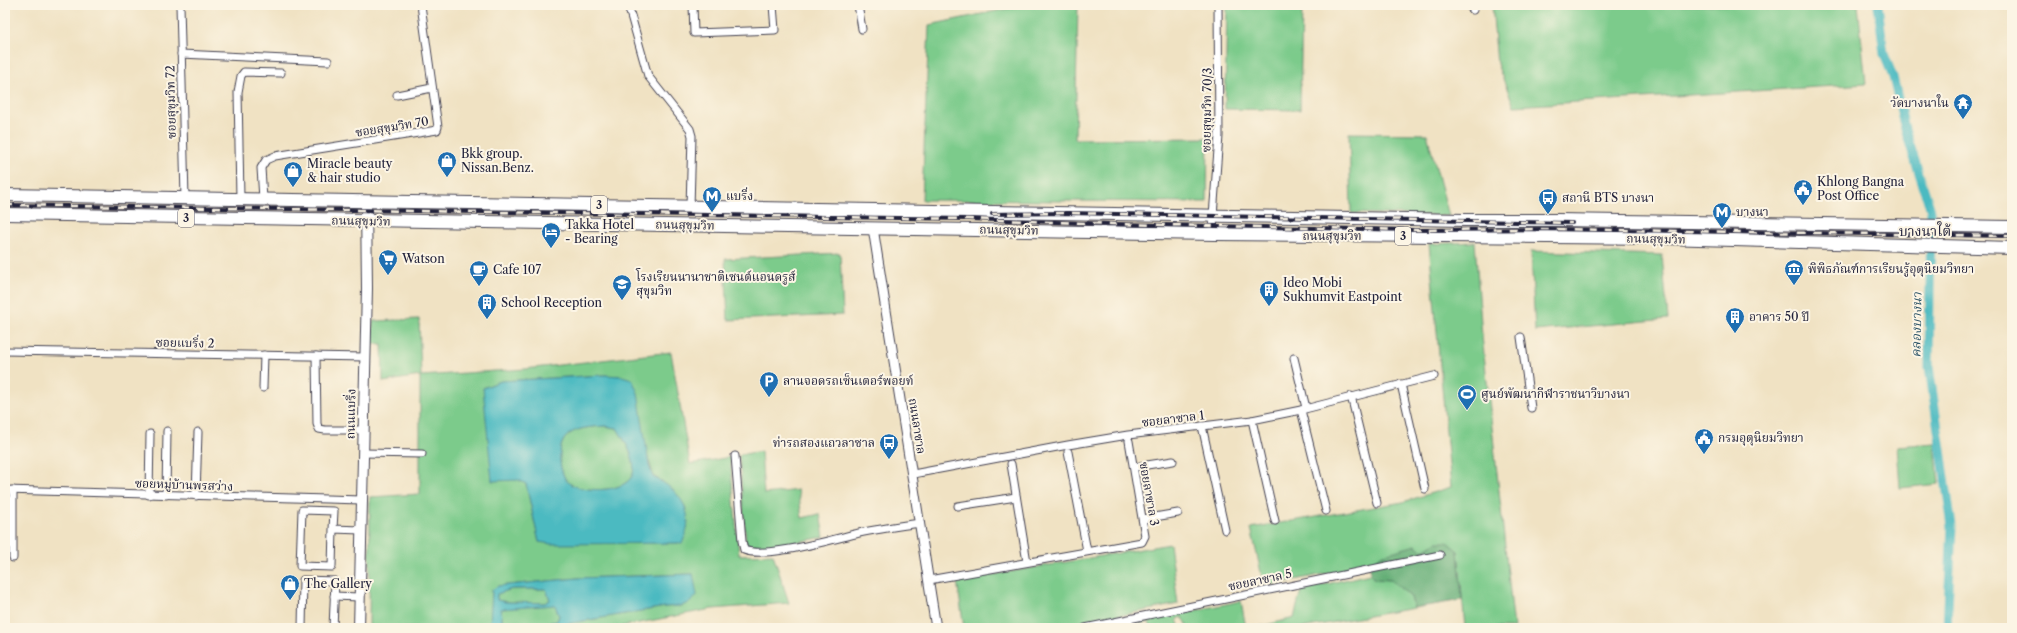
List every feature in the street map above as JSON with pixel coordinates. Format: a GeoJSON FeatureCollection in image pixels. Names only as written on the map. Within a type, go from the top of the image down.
{"type":"FeatureCollection","features":[{"type":"Feature","properties":{"kind":"highway","name":"ถนนสุขุมวิท"},"geometry":{"type":"LineString","coordinates":[[5,195],[1213,216],[2012,227]]}},
{"type":"Feature","properties":{"kind":"highway"},"geometry":{"type":"LineString","coordinates":[[870,210],[873,228]]}},
{"type":"Feature","properties":{"kind":"highway","name":"ถนนสุขุมวิท"},"geometry":{"type":"LineString","coordinates":[[5,214],[1214,234],[1664,238],[2012,248]]}},
{"type":"Feature","properties":{"kind":"main road","name":"ถนนแบริ่ง"},"geometry":{"type":"LineString","coordinates":[[359,628],[366,356],[366,201]]}},
{"type":"Feature","properties":{"kind":"street","name":"ซอยสุขุมวิท 72"},"geometry":{"type":"LineString","coordinates":[[180,5],[185,198]]}},
{"type":"Feature","properties":{"kind":"street","name":"ซอยสุขุมวิท 70"},"geometry":{"type":"LineString","coordinates":[[263,199],[262,168],[266,160],[276,156],[437,130],[421,5]]}},
{"type":"Feature","properties":{"kind":"street"},"geometry":{"type":"LineString","coordinates":[[628,5],[648,76],[690,129],[692,136],[690,207]]}},
{"type":"Feature","properties":{"kind":"street"},"geometry":{"type":"LineString","coordinates":[[693,5],[694,33],[775,30],[773,5]]}},
{"type":"Feature","properties":{"kind":"street"},"geometry":{"type":"LineString","coordinates":[[858,5],[862,29]]}},
{"type":"Feature","properties":{"kind":"street","name":"ซอยสุขุมวิท 70/3"},"geometry":{"type":"LineString","coordinates":[[1214,234],[1213,216],[1219,136],[1218,5]]}},
{"type":"Feature","properties":{"kind":"street"},"geometry":{"type":"LineString","coordinates":[[181,54],[328,61]]}},
{"type":"Feature","properties":{"kind":"street"},"geometry":{"type":"LineString","coordinates":[[240,198],[238,92],[240,76],[244,72],[252,71],[281,73]]}},
{"type":"Feature","properties":{"kind":"street"},"geometry":{"type":"LineString","coordinates":[[397,95],[432,88]]}},
{"type":"Feature","properties":{"kind":"street","name":"ถนนลาซาล"},"geometry":{"type":"LineString","coordinates":[[873,228],[936,628]]}},
{"type":"Feature","properties":{"kind":"street"},"geometry":{"type":"LineString","coordinates":[[1521,337],[1531,408]]}},
{"type":"Feature","properties":{"kind":"street","name":"ซอยแบริ่ง 2"},"geometry":{"type":"LineString","coordinates":[[5,351],[366,356]]}},
{"type":"Feature","properties":{"kind":"street"},"geometry":{"type":"LineString","coordinates":[[263,388],[264,355]]}},
{"type":"Feature","properties":{"kind":"street"},"geometry":{"type":"LineString","coordinates":[[316,356],[317,424],[319,429],[364,430]]}},
{"type":"Feature","properties":{"kind":"street"},"geometry":{"type":"LineString","coordinates":[[1294,358],[1303,409],[1326,511]]}},
{"type":"Feature","properties":{"kind":"street","name":"ซอยลาซาล 1"},"geometry":{"type":"LineString","coordinates":[[912,474],[1068,445],[1252,420],[1303,409],[1434,376]]}},
{"type":"Feature","properties":{"kind":"street"},"geometry":{"type":"LineString","coordinates":[[1401,384],[1425,489]]}},
{"type":"Feature","properties":{"kind":"street"},"geometry":{"type":"LineString","coordinates":[[1351,396],[1377,503]]}},
{"type":"Feature","properties":{"kind":"street"},"geometry":{"type":"LineString","coordinates":[[1252,420],[1275,521]]}},
{"type":"Feature","properties":{"kind":"street"},"geometry":{"type":"LineString","coordinates":[[1202,426],[1225,530]]}},
{"type":"Feature","properties":{"kind":"street"},"geometry":{"type":"LineString","coordinates":[[166,431],[166,495]]}},
{"type":"Feature","properties":{"kind":"street"},"geometry":{"type":"LineString","coordinates":[[196,496],[198,432]]}},
{"type":"Feature","properties":{"kind":"street"},"geometry":{"type":"LineString","coordinates":[[149,495],[150,434]]}},
{"type":"Feature","properties":{"kind":"street","name":"ซอยลาซาล 3"},"geometry":{"type":"LineString","coordinates":[[929,580],[1142,542],[1145,536],[1129,441]]}},
{"type":"Feature","properties":{"kind":"street"},"geometry":{"type":"LineString","coordinates":[[1068,452],[1087,551]]}},
{"type":"Feature","properties":{"kind":"street"},"geometry":{"type":"LineString","coordinates":[[363,454],[422,454]]}},
{"type":"Feature","properties":{"kind":"street"},"geometry":{"type":"LineString","coordinates":[[735,456],[742,541],[744,550],[749,552],[770,552],[863,532],[920,523]]}},
{"type":"Feature","properties":{"kind":"street"},"geometry":{"type":"LineString","coordinates":[[1134,467],[1173,461]]}},
{"type":"Feature","properties":{"kind":"street"},"geometry":{"type":"LineString","coordinates":[[1011,464],[1027,562]]}},
{"type":"Feature","properties":{"kind":"street"},"geometry":{"type":"LineString","coordinates":[[9,490],[13,558]]}},
{"type":"Feature","properties":{"kind":"street","name":"ซอยหมู่บ้านพรสว่าง"},"geometry":{"type":"LineString","coordinates":[[9,490],[362,500]]}},
{"type":"Feature","properties":{"kind":"street"},"geometry":{"type":"LineString","coordinates":[[958,506],[1016,497]]}},
{"type":"Feature","properties":{"kind":"street"},"geometry":{"type":"LineString","coordinates":[[302,510],[334,511],[333,529],[332,568],[300,566],[302,510]]}},
{"type":"Feature","properties":{"kind":"street"},"geometry":{"type":"LineString","coordinates":[[1142,519],[1178,514]]}},
{"type":"Feature","properties":{"kind":"street"},"geometry":{"type":"LineString","coordinates":[[333,529],[361,530]]}},
{"type":"Feature","properties":{"kind":"street","name":"ซอยลาซาล 5"},"geometry":{"type":"LineString","coordinates":[[1085,628],[1440,555]]}},
{"type":"Feature","properties":{"kind":"street"},"geometry":{"type":"LineString","coordinates":[[302,628],[303,580],[335,581],[334,628]]}},
{"type":"Feature","properties":{"kind":"street"},"geometry":{"type":"LineString","coordinates":[[334,596],[360,597]]}},
{"type":"Feature","properties":{"kind":"green space"},"geometry":{"type":"Polygon","coordinates":[[[1025,5],[1078,5],[1075,139],[1208,138],[1207,202],[922,200],[929,25],[1025,5]]]}},
{"type":"Feature","properties":{"kind":"green space"},"geometry":{"type":"Polygon","coordinates":[[[1227,5],[1302,5],[1300,110],[1225,109],[1227,5]]]}},
{"type":"Feature","properties":{"kind":"green space"},"geometry":{"type":"Polygon","coordinates":[[[1492,5],[1858,5],[1866,84],[1514,106],[1497,64],[1492,5]]]}},
{"type":"Feature","properties":{"kind":"green space"},"geometry":{"type":"Polygon","coordinates":[[[1349,133],[1427,134],[1449,216],[1351,213],[1349,133]]]}},
{"type":"Feature","properties":{"kind":"green space","name":"ศูนย์พัฒนากีฬาราชนาวีบางนา"},"geometry":{"type":"Polygon","coordinates":[[[1475,242],[1482,336],[1514,628],[1465,628],[1458,551],[1437,542],[1422,551],[1381,555],[1370,565],[1264,586],[1251,528],[1403,502],[1451,487],[1429,244],[1475,242]]]}},
{"type":"Feature","properties":{"kind":"green space"},"geometry":{"type":"Polygon","coordinates":[[[1531,251],[1662,255],[1668,319],[1535,331],[1531,251]]]}},
{"type":"Feature","properties":{"kind":"green space"},"geometry":{"type":"Polygon","coordinates":[[[840,253],[843,315],[728,320],[725,259],[840,253]]]}},
{"type":"Feature","properties":{"kind":"green space"},"geometry":{"type":"Polygon","coordinates":[[[419,319],[421,376],[525,369],[671,352],[690,464],[730,457],[739,555],[773,554],[789,603],[712,609],[613,628],[542,628],[665,607],[682,606],[693,574],[578,578],[498,586],[492,590],[491,628],[369,628],[370,497],[420,494],[420,376],[383,382],[382,344],[371,344],[373,321],[419,319]],[[603,375],[501,381],[483,388],[519,480],[526,484],[539,542],[681,543],[686,508],[662,481],[654,477],[622,376],[603,375]]]}},
{"type":"Feature","properties":{"kind":"green space"},"geometry":{"type":"Polygon","coordinates":[[[605,426],[617,428],[623,438],[632,456],[634,468],[633,474],[623,485],[615,488],[596,490],[572,485],[564,477],[560,463],[560,449],[562,443],[569,434],[578,430],[589,427],[605,426]]]}},
{"type":"Feature","properties":{"kind":"green space"},"geometry":{"type":"Polygon","coordinates":[[[1935,443],[1939,484],[1900,488],[1897,446],[1935,443]]]}},
{"type":"Feature","properties":{"kind":"green space"},"geometry":{"type":"Polygon","coordinates":[[[761,451],[764,494],[798,490],[802,518],[820,514],[824,537],[771,547],[749,548],[746,544],[739,455],[761,451]]]}},
{"type":"Feature","properties":{"kind":"green space"},"geometry":{"type":"Polygon","coordinates":[[[1437,542],[1447,542],[1458,551],[1462,600],[1414,608],[1411,597],[1391,580],[1374,579],[1370,574],[1370,565],[1381,555],[1416,545],[1422,551],[1437,542]]]}},
{"type":"Feature","properties":{"kind":"green space"},"geometry":{"type":"Polygon","coordinates":[[[1170,544],[1178,604],[1057,628],[964,628],[957,581],[1170,544]]]}},
{"type":"Feature","properties":{"kind":"green space"},"geometry":{"type":"Polygon","coordinates":[[[1370,574],[1374,579],[1391,580],[1411,597],[1414,608],[1302,628],[1254,628],[1294,618],[1301,590],[1370,574]]]}},
{"type":"Feature","properties":{"kind":"green space"},"geometry":{"type":"Polygon","coordinates":[[[512,589],[546,589],[550,600],[545,603],[506,602],[497,600],[497,594],[512,589]]]}},
{"type":"Feature","properties":{"kind":"green space"},"geometry":{"type":"Polygon","coordinates":[[[1241,601],[1246,628],[1187,628],[1186,622],[1182,617],[1177,619],[1180,628],[1151,628],[1149,622],[1118,628],[1108,628],[1241,601]]]}},
{"type":"Feature","properties":{"kind":"green space"},"geometry":{"type":"Polygon","coordinates":[[[555,604],[559,616],[557,621],[525,628],[503,628],[501,609],[555,604]]]}},
{"type":"Feature","properties":{"kind":"water"},"geometry":{"type":"Polygon","coordinates":[[[604,375],[622,376],[632,379],[638,393],[649,465],[653,477],[663,482],[678,496],[684,504],[687,513],[688,522],[682,543],[551,544],[539,542],[526,484],[519,480],[492,481],[483,388],[501,381],[604,375]],[[605,426],[589,427],[573,432],[565,438],[560,449],[560,463],[564,477],[568,482],[579,487],[596,490],[615,488],[623,485],[629,480],[633,474],[634,468],[632,456],[617,428],[605,426]]]}},
{"type":"Feature","properties":{"kind":"water"},"geometry":{"type":"Polygon","coordinates":[[[693,574],[697,595],[691,602],[683,605],[542,628],[525,628],[557,621],[559,616],[555,605],[501,609],[503,628],[491,628],[490,616],[492,590],[498,586],[578,578],[693,574]],[[512,589],[497,594],[497,600],[506,602],[545,603],[550,600],[546,589],[512,589]]]}},
{"type":"Feature","properties":{"kind":"waterway","name":"คลองบางนา"},"geometry":{"type":"LineString","coordinates":[[1878,5],[1884,54],[1893,77],[1905,129],[1931,211],[1929,367],[1952,526],[1947,628]]}},
{"type":"Feature","properties":{"kind":"railway"},"geometry":{"type":"LineString","coordinates":[[5,205],[968,219],[1113,224],[1415,230],[1549,229],[2012,236]]}},
{"type":"Feature","properties":{"kind":"railway"},"geometry":{"type":"LineString","coordinates":[[992,214],[1068,213],[1572,223]]}},
{"type":"Feature","properties":{"kind":"place","name":"วัดบางนาใน"},"geometry":{"type":"Point","coordinates":[1963,120]}},
{"type":"Feature","properties":{"kind":"place","name":"Bkk group. Nissan.Benz."},"geometry":{"type":"Point","coordinates":[447,178]}},
{"type":"Feature","properties":{"kind":"place","name":"Miracle beauty & hair studio"},"geometry":{"type":"Point","coordinates":[293,188]}},
{"type":"Feature","properties":{"kind":"place","name":"Khlong Bangna Post Office"},"geometry":{"type":"Point","coordinates":[1803,206]}},
{"type":"Feature","properties":{"kind":"place","name":"แบริ่ง"},"geometry":{"type":"Point","coordinates":[712,213]}},
{"type":"Feature","properties":{"kind":"place","name":"สถานี BTS บางนา"},"geometry":{"type":"Point","coordinates":[1548,215]}},
{"type":"Feature","properties":{"kind":"place","name":"บางนา"},"geometry":{"type":"Point","coordinates":[1722,229]}},
{"type":"Feature","properties":{"kind":"place","name":"Takka Hotel - Bearing"},"geometry":{"type":"Point","coordinates":[551,249]}},
{"type":"Feature","properties":{"kind":"place","name":"Watson"},"geometry":{"type":"Point","coordinates":[388,276]}},
{"type":"Feature","properties":{"kind":"place","name":"พิพิธภัณฑ์การเรียนรู้อุตุนิยมวิทยา"},"geometry":{"type":"Point","coordinates":[1794,286]}},
{"type":"Feature","properties":{"kind":"place","name":"Cafe 107"},"geometry":{"type":"Point","coordinates":[479,287]}},
{"type":"Feature","properties":{"kind":"place","name":"โรงเรียนนานาชาติเซนต์แอนดรูส์ สุขุมวิท"},"geometry":{"type":"Point","coordinates":[622,301]}},
{"type":"Feature","properties":{"kind":"place","name":"Ideo Mobi Sukhumvit Eastpoint"},"geometry":{"type":"Point","coordinates":[1269,307]}},
{"type":"Feature","properties":{"kind":"place","name":"School Reception"},"geometry":{"type":"Point","coordinates":[487,320]}},
{"type":"Feature","properties":{"kind":"place","name":"อาคาร 50 ปี"},"geometry":{"type":"Point","coordinates":[1735,334]}},
{"type":"Feature","properties":{"kind":"place","name":"ลานจอดรถเซ็นเตอร์พอยท์"},"geometry":{"type":"Point","coordinates":[769,398]}},
{"type":"Feature","properties":{"kind":"place","name":"ศูนย์พัฒนากีฬาราชนาวีบางนา"},"geometry":{"type":"Point","coordinates":[1467,411]}},
{"type":"Feature","properties":{"kind":"place","name":"กรมอุตุนิยมวิทยา"},"geometry":{"type":"Point","coordinates":[1704,455]}},
{"type":"Feature","properties":{"kind":"place","name":"ท่ารถสองแถวลาซาล"},"geometry":{"type":"Point","coordinates":[889,460]}},
{"type":"Feature","properties":{"kind":"place","name":"The Gallery"},"geometry":{"type":"Point","coordinates":[290,601]}},
{"type":"Feature","properties":{"kind":"district","name":"บางนาใต้"},"geometry":{"type":"Point","coordinates":[1925,231]}}]}
